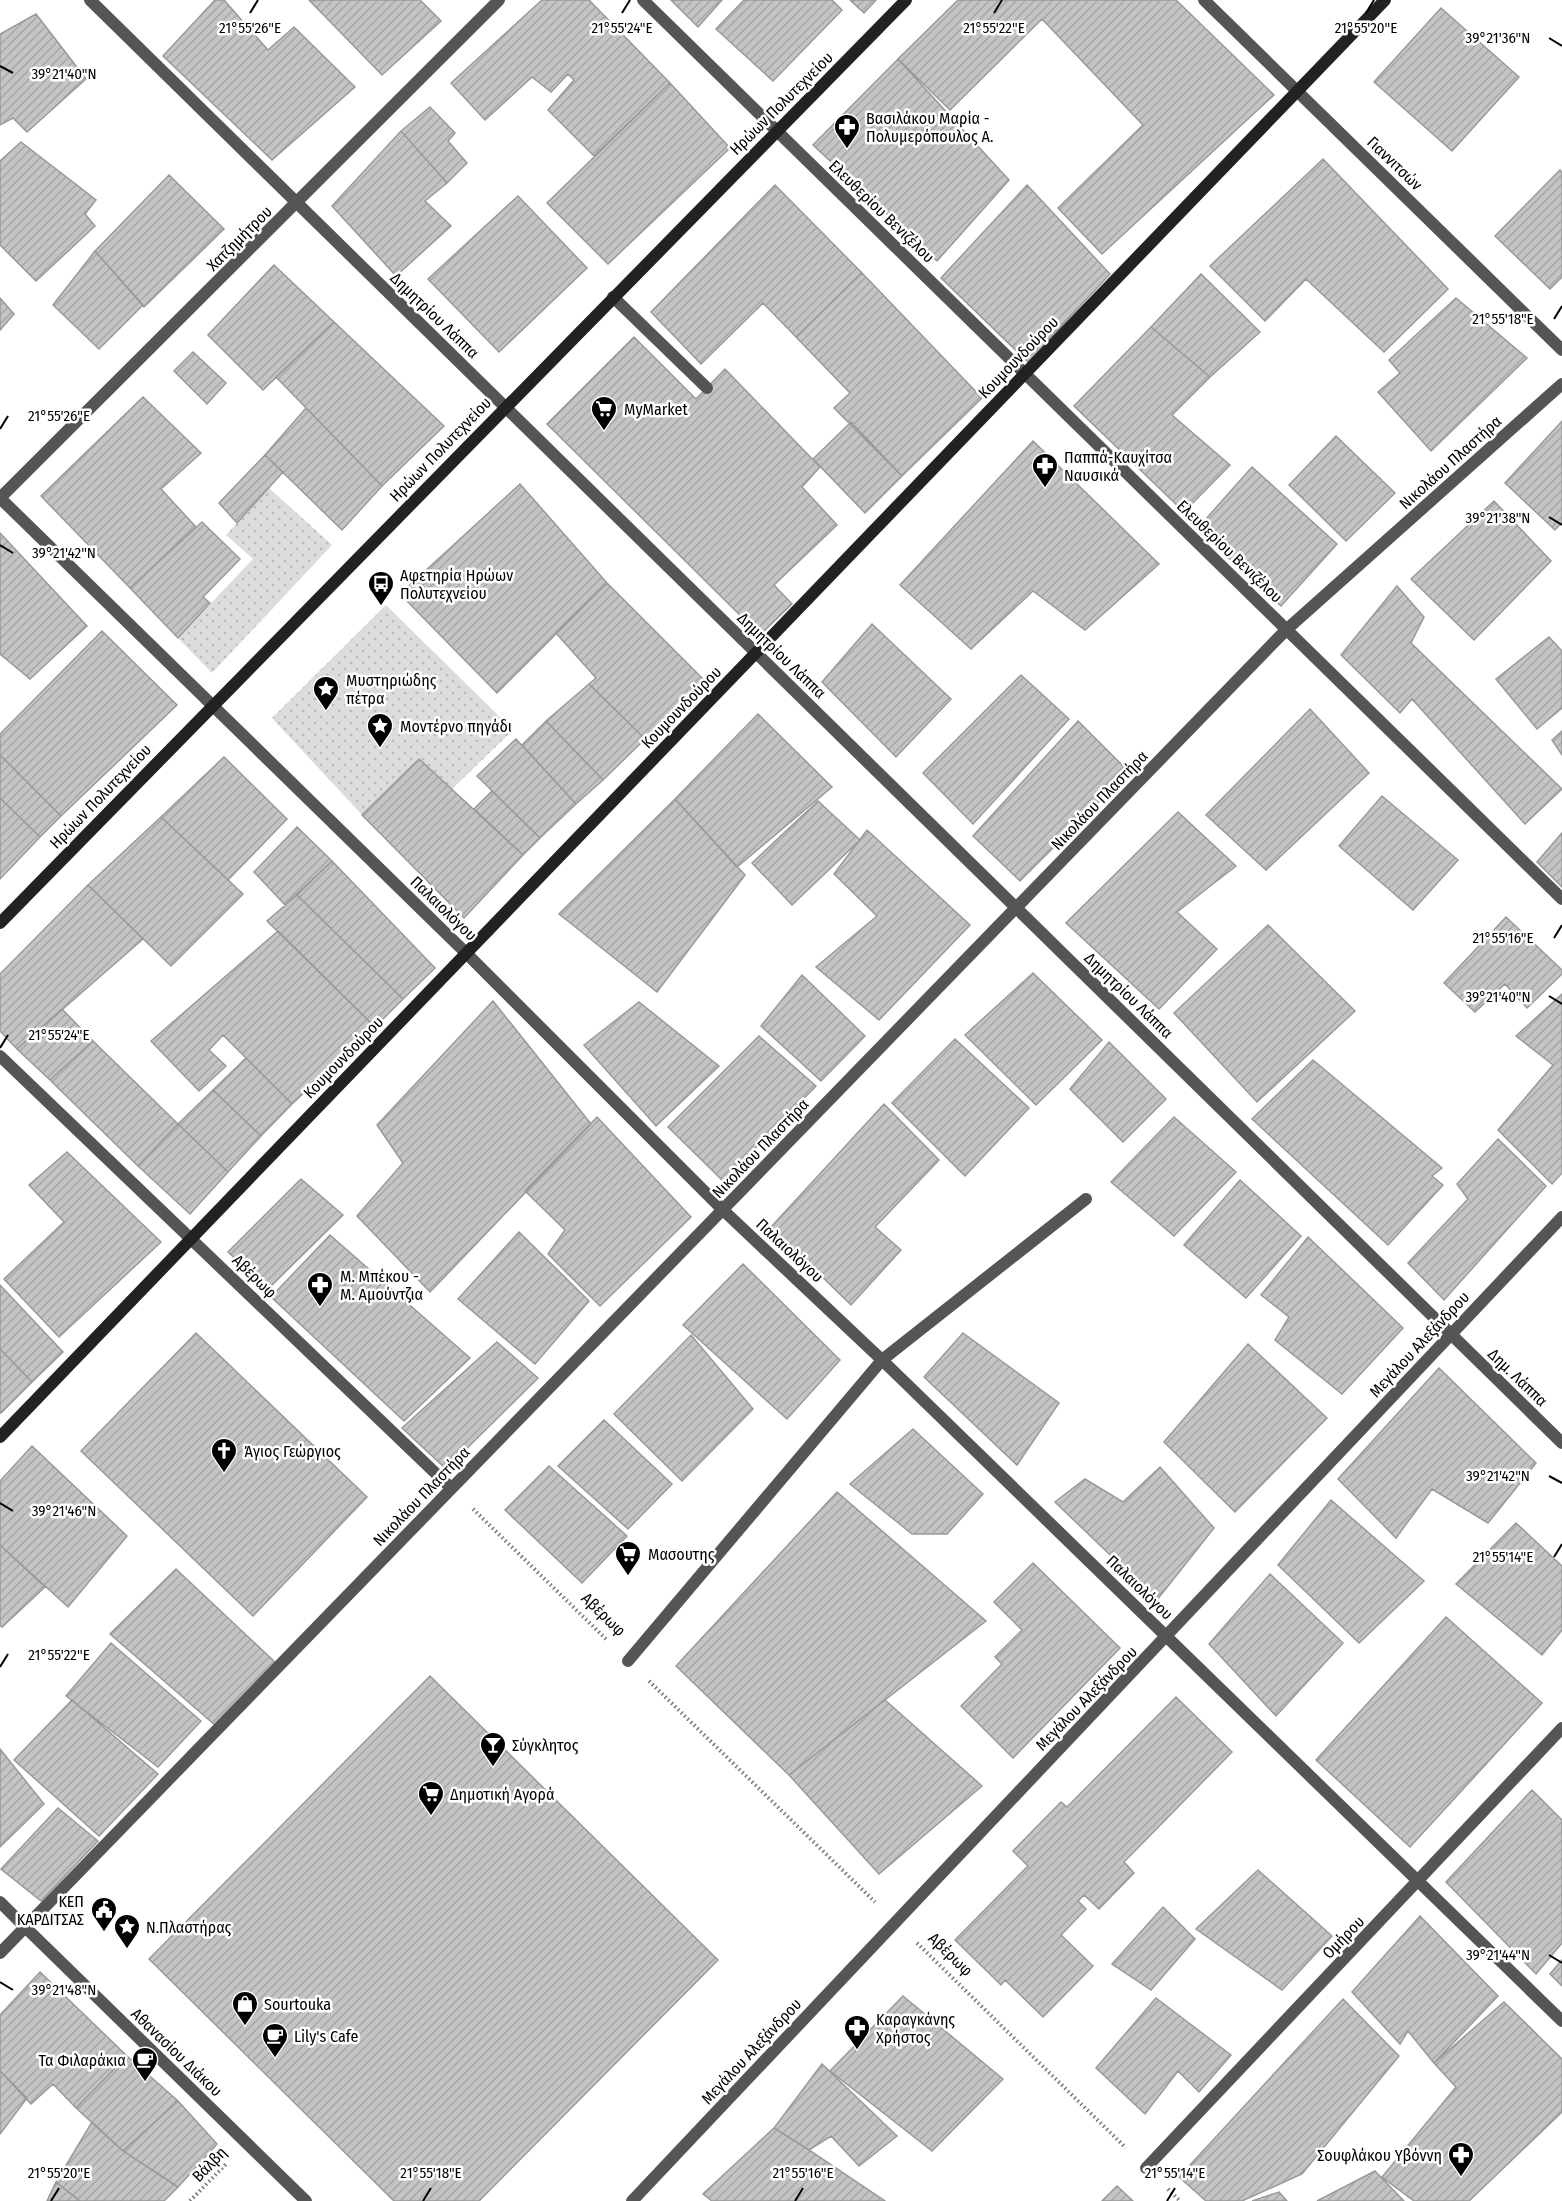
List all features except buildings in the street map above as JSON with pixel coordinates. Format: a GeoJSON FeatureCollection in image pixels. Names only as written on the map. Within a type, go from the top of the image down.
{"type":"FeatureCollection","features":[{"type":"Feature","properties":{"kind":"main road","name":"Ηρώων Πολυτεχνείου"},"geometry":{"type":"LineString","coordinates":[[0,923],[212,704],[906,0]]}},
{"type":"Feature","properties":{"kind":"main road","name":"Κουμουνδούρου"},"geometry":{"type":"LineString","coordinates":[[0,1437],[1384,0]]}},
{"type":"Feature","properties":{"kind":"street","name":"Δημητρίου Λάππα"},"geometry":{"type":"LineString","coordinates":[[90,0],[1451,1334]]}},
{"type":"Feature","properties":{"kind":"street","name":"Χατζημήτρου"},"geometry":{"type":"LineString","coordinates":[[0,498],[499,0]]}},
{"type":"Feature","properties":{"kind":"street","name":"Ελευθερίου Βενιζέλου"},"geometry":{"type":"LineString","coordinates":[[643,0],[1562,899]]}},
{"type":"Feature","properties":{"kind":"street","name":"Γιαννιτσών"},"geometry":{"type":"LineString","coordinates":[[1204,0],[1562,350]]}},
{"type":"Feature","properties":{"kind":"street"},"geometry":{"type":"LineString","coordinates":[[613,297],[707,388]]}},
{"type":"Feature","properties":{"kind":"street","name":"Νικολάου Πλαστήρα"},"geometry":{"type":"LineString","coordinates":[[0,1953],[1286,630],[1562,384]]}},
{"type":"Feature","properties":{"kind":"street","name":"Παλαιολόγου"},"geometry":{"type":"LineString","coordinates":[[0,498],[466,953],[723,1210],[882,1360],[1562,2021]]}},
{"type":"Feature","properties":{"kind":"street","name":"Αβέρωφ"},"geometry":{"type":"LineString","coordinates":[[0,1056],[452,1488]]}},
{"type":"Feature","properties":{"kind":"street"},"geometry":{"type":"LineString","coordinates":[[628,1661],[882,1360],[1086,1199]]}},
{"type":"Feature","properties":{"kind":"street","name":"Μεγάλου Αλεξάνδρου"},"geometry":{"type":"LineString","coordinates":[[632,2201],[1562,1217]]}},
{"type":"Feature","properties":{"kind":"street","name":"Δημ. Λάππα"},"geometry":{"type":"LineString","coordinates":[[1451,1334],[1562,1443]]}},
{"type":"Feature","properties":{"kind":"street","name":"Ομήρου"},"geometry":{"type":"LineString","coordinates":[[1146,2168],[1562,1728]]}},
{"type":"Feature","properties":{"kind":"street","name":"Αθανασίου Διάκου"},"geometry":{"type":"LineString","coordinates":[[0,1902],[306,2201]]}},
{"type":"Feature","properties":{"kind":"path","name":"Αβέρωφ"},"geometry":{"type":"LineString","coordinates":[[452,1488],[1180,2201]]}},
{"type":"Feature","properties":{"kind":"path","name":"Βάλβη"},"geometry":{"type":"LineString","coordinates":[[190,2201],[246,2143]]}},
{"type":"Feature","properties":{"kind":"shaded area"},"geometry":{"type":"Polygon","coordinates":[[[269,488],[332,545],[212,673],[178,638],[253,559],[226,535],[269,488]]]}},
{"type":"Feature","properties":{"kind":"shaded area"},"geometry":{"type":"Polygon","coordinates":[[[386,605],[513,730],[452,789],[418,759],[362,815],[272,718],[386,605]]]}},
{"type":"Feature","properties":{"kind":"place","name":"Βασιλάκου Μαρία - Πολυμερόπουλος Α."},"geometry":{"type":"Point","coordinates":[847,150]}},
{"type":"Feature","properties":{"kind":"place","name":"MyMarket"},"geometry":{"type":"Point","coordinates":[604,432]}},
{"type":"Feature","properties":{"kind":"place","name":"Παππά-Καυχίτσα Ναυσικά"},"geometry":{"type":"Point","coordinates":[1045,489]}},
{"type":"Feature","properties":{"kind":"place","name":"Αφετηρία Ηρώων Πολυτεχνείου"},"geometry":{"type":"Point","coordinates":[381,607]}},
{"type":"Feature","properties":{"kind":"place","name":"Μυστηριώδης πέτρα"},"geometry":{"type":"Point","coordinates":[326,712]}},
{"type":"Feature","properties":{"kind":"place","name":"Μοντέρνο πηγάδι"},"geometry":{"type":"Point","coordinates":[380,749]}},
{"type":"Feature","properties":{"kind":"place","name":"Μ. Μπέκου - Μ. Αμούντζια"},"geometry":{"type":"Point","coordinates":[320,1308]}},
{"type":"Feature","properties":{"kind":"place","name":"Άγιος Γεώργιος"},"geometry":{"type":"Point","coordinates":[224,1474]}},
{"type":"Feature","properties":{"kind":"place","name":"Μασουτης"},"geometry":{"type":"Point","coordinates":[628,1577]}},
{"type":"Feature","properties":{"kind":"place","name":"Σύγκλητος"},"geometry":{"type":"Point","coordinates":[493,1768]}},
{"type":"Feature","properties":{"kind":"place","name":"Δημοτική Αγορά"},"geometry":{"type":"Point","coordinates":[431,1817]}},
{"type":"Feature","properties":{"kind":"place","name":"ΚΕΠ ΚΑΡΔΙΤΣΑΣ"},"geometry":{"type":"Point","coordinates":[104,1933]}},
{"type":"Feature","properties":{"kind":"place","name":"Ν.Πλαστήρας"},"geometry":{"type":"Point","coordinates":[127,1950]}},
{"type":"Feature","properties":{"kind":"place","name":"Sourtouka"},"geometry":{"type":"Point","coordinates":[245,2027]}},
{"type":"Feature","properties":{"kind":"place","name":"Καραγκάνης Χρήστος"},"geometry":{"type":"Point","coordinates":[857,2051]}},
{"type":"Feature","properties":{"kind":"place","name":"Lily's Cafe"},"geometry":{"type":"Point","coordinates":[275,2059]}},
{"type":"Feature","properties":{"kind":"place","name":"Τα Φιλαράκια"},"geometry":{"type":"Point","coordinates":[145,2083]}},
{"type":"Feature","properties":{"kind":"place","name":"Σουφλάκου Υβόννη"},"geometry":{"type":"Point","coordinates":[1461,2178]}}]}
